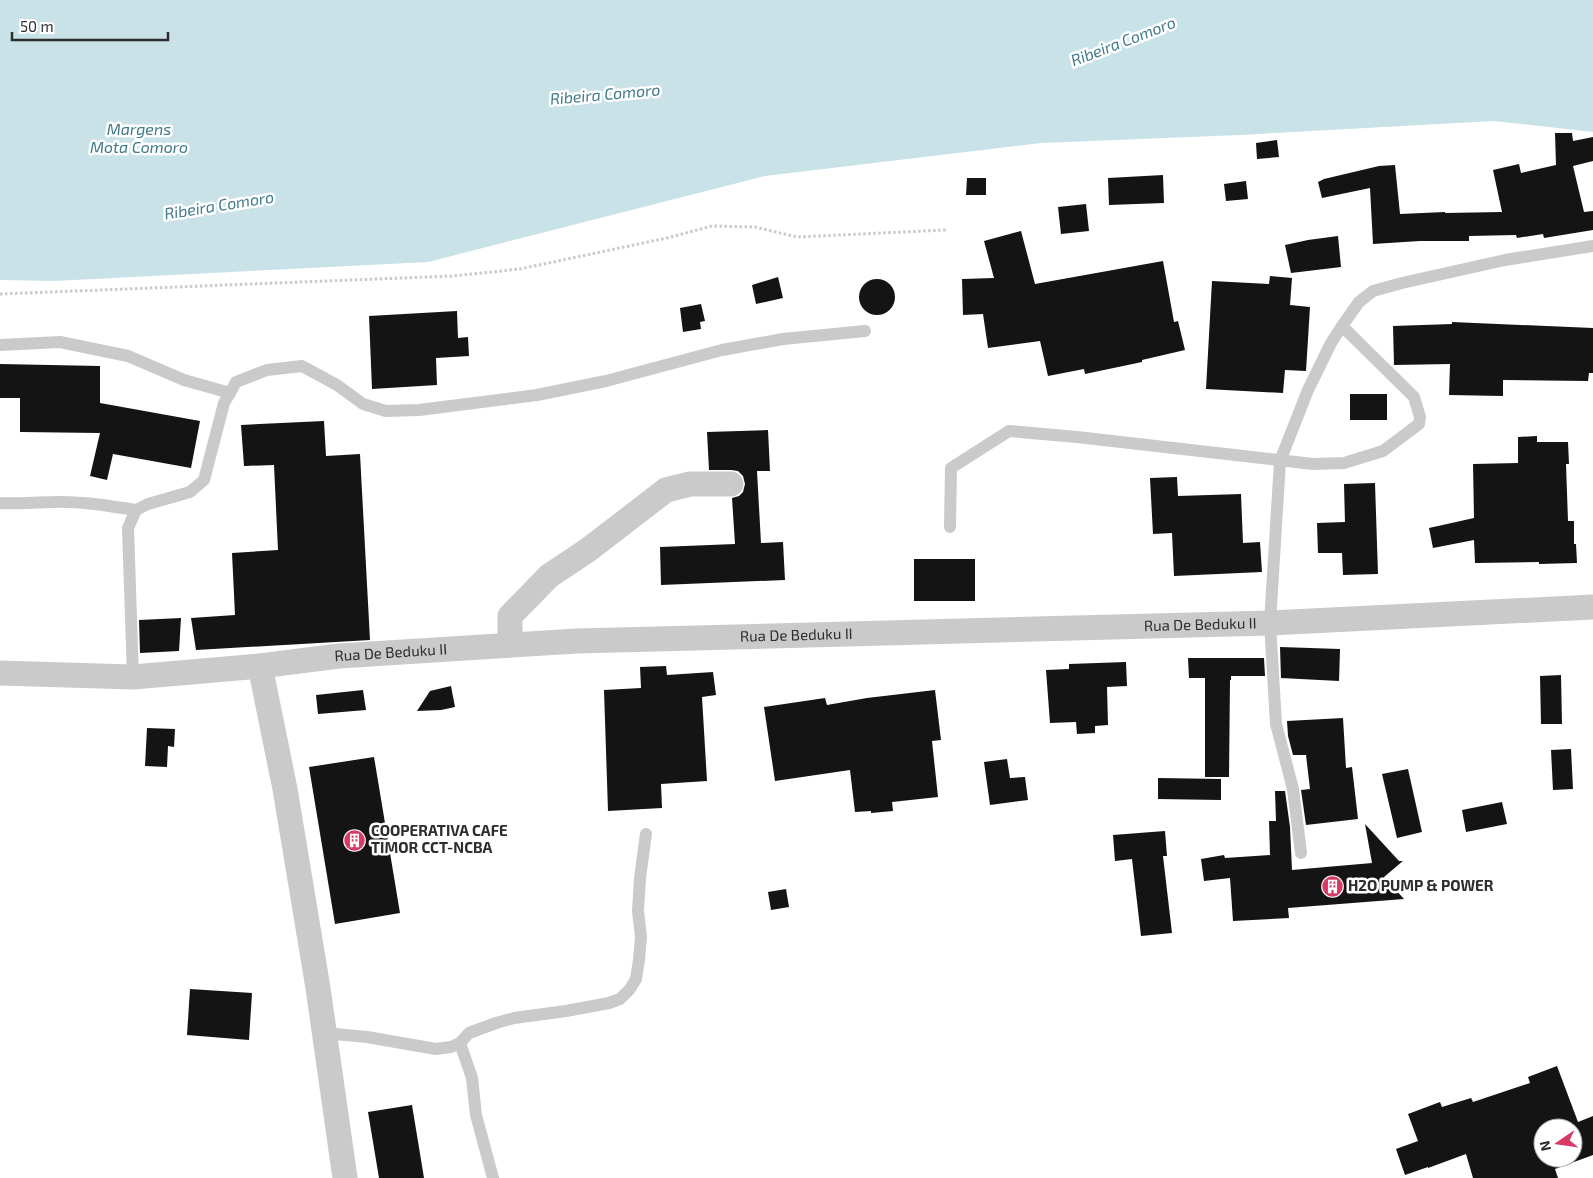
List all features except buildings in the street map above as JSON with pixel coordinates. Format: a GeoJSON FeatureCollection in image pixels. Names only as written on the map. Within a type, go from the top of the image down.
{"type":"FeatureCollection","features":[{"type":"Feature","properties":{"kind":"street"},"geometry":{"type":"LineString","coordinates":[[510,645],[510,616],[549,576],[588,550],[666,490],[690,484],[731,484]]}},
{"type":"Feature","properties":{"kind":"street","name":"Rua De Beduku II"},"geometry":{"type":"LineString","coordinates":[[0,673],[133,677],[260,666],[339,656],[577,641],[1270,623],[1593,607]]}},
{"type":"Feature","properties":{"kind":"street"},"geometry":{"type":"LineString","coordinates":[[260,666],[286,790],[345,1178]]}},
{"type":"Feature","properties":{"kind":"lane"},"geometry":{"type":"LineString","coordinates":[[1301,853],[1293,788],[1276,724],[1270,623],[1280,461],[1308,390],[1331,343],[1359,302],[1372,291],[1504,260],[1593,246]]}},
{"type":"Feature","properties":{"kind":"lane"},"geometry":{"type":"LineString","coordinates":[[950,527],[951,468],[1009,431],[1313,464],[1344,462],[1383,451],[1418,424],[1420,417],[1414,397],[1342,326]]}},
{"type":"Feature","properties":{"kind":"lane"},"geometry":{"type":"LineString","coordinates":[[0,503],[20,505],[54,502],[96,504],[136,510],[148,504],[190,492],[204,480],[224,403],[236,382],[267,370],[302,366],[337,385],[363,404],[386,411],[419,410],[546,393],[606,381],[722,350],[783,339],[865,331]]}},
{"type":"Feature","properties":{"kind":"lane"},"geometry":{"type":"LineString","coordinates":[[0,345],[60,342],[128,356],[184,380],[230,394]]}},
{"type":"Feature","properties":{"kind":"lane"},"geometry":{"type":"LineString","coordinates":[[133,677],[128,528],[136,510]]}},
{"type":"Feature","properties":{"kind":"lane"},"geometry":{"type":"LineString","coordinates":[[324,1033],[367,1037],[436,1049],[451,1046],[460,1042],[469,1032],[496,1023],[521,1017],[609,1004],[620,999],[630,989],[636,979],[639,960],[641,937],[638,911],[639,886],[646,834]]}},
{"type":"Feature","properties":{"kind":"lane"},"geometry":{"type":"LineString","coordinates":[[460,1042],[472,1078],[476,1115],[493,1178]]}},
{"type":"Feature","properties":{"kind":"path"},"geometry":{"type":"LineString","coordinates":[[0,294],[453,276],[520,269],[666,238],[712,226],[755,227],[797,237],[946,230]]}},
{"type":"Feature","properties":{"kind":"water","name":"Margens Mota Comoro"},"geometry":{"type":"Polygon","coordinates":[[[0,0],[1593,0],[1593,132],[1494,121],[1240,135],[1041,143],[765,176],[428,262],[54,281],[0,280],[0,0]]]}},
{"type":"Feature","properties":{"kind":"place","name":"COOPERATIVA CAFE TIMOR CCT-NCBA"},"geometry":{"type":"Point","coordinates":[355,840]}},
{"type":"Feature","properties":{"kind":"place","name":"H2O PUMP & POWER"},"geometry":{"type":"Point","coordinates":[1332,886]}},
{"type":"Feature","properties":{"kind":"water label","name":"Ribeira Comoro"},"geometry":{"type":"Point","coordinates":[1123,41]}},
{"type":"Feature","properties":{"kind":"water label","name":"Ribeira Comoro"},"geometry":{"type":"Point","coordinates":[605,94]}},
{"type":"Feature","properties":{"kind":"water label","name":"Ribeira Comoro"},"geometry":{"type":"Point","coordinates":[219,205]}}]}
